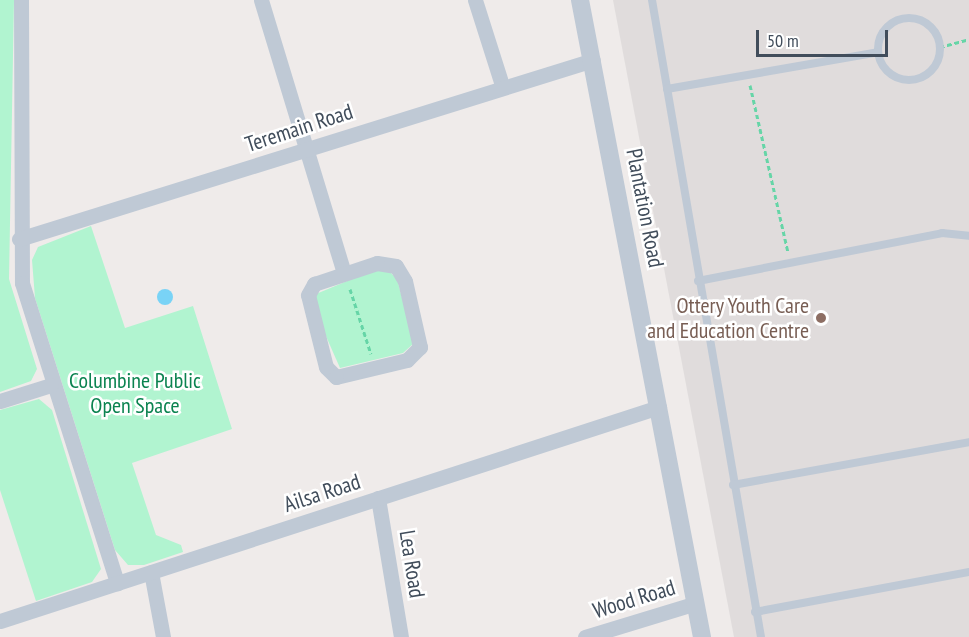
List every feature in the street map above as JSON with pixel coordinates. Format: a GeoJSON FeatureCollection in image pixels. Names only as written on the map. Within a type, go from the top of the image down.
{"type":"FeatureCollection","features":[{"type":"Feature","properties":{"kind":"street"},"geometry":{"type":"LineString","coordinates":[[21,0],[19,239],[22,283],[51,385],[117,583]]}},
{"type":"Feature","properties":{"kind":"street"},"geometry":{"type":"LineString","coordinates":[[261,0],[309,148],[344,273]]}},
{"type":"Feature","properties":{"kind":"street"},"geometry":{"type":"LineString","coordinates":[[475,0],[502,86]]}},
{"type":"Feature","properties":{"kind":"street","name":"Plantation Road"},"geometry":{"type":"LineString","coordinates":[[580,0],[702,637]]}},
{"type":"Feature","properties":{"kind":"street","name":"Teremain Road"},"geometry":{"type":"LineString","coordinates":[[19,239],[502,86],[593,60]]}},
{"type":"Feature","properties":{"kind":"street"},"geometry":{"type":"LineString","coordinates":[[387,262],[405,281],[420,347],[407,360],[342,379],[326,367],[308,295],[314,284],[344,273],[387,262]]}},
{"type":"Feature","properties":{"kind":"street"},"geometry":{"type":"LineString","coordinates":[[0,401],[51,385]]}},
{"type":"Feature","properties":{"kind":"street","name":"Ailsa Road"},"geometry":{"type":"LineString","coordinates":[[0,621],[659,407]]}},
{"type":"Feature","properties":{"kind":"street","name":"Lea Road"},"geometry":{"type":"LineString","coordinates":[[378,498],[401,637]]}},
{"type":"Feature","properties":{"kind":"street"},"geometry":{"type":"LineString","coordinates":[[151,572],[163,637]]}},
{"type":"Feature","properties":{"kind":"street","name":"Wood Road"},"geometry":{"type":"LineString","coordinates":[[585,637],[696,603]]}},
{"type":"Feature","properties":{"kind":"lane"},"geometry":{"type":"LineString","coordinates":[[652,0],[698,281],[761,637]]}},
{"type":"Feature","properties":{"kind":"lane"},"geometry":{"type":"LineString","coordinates":[[911,18],[935,31],[940,46],[930,72],[909,80],[886,69],[878,52],[888,26],[911,18]]}},
{"type":"Feature","properties":{"kind":"lane"},"geometry":{"type":"LineString","coordinates":[[667,89],[878,52]]}},
{"type":"Feature","properties":{"kind":"lane"},"geometry":{"type":"LineString","coordinates":[[698,281],[942,233],[969,236]]}},
{"type":"Feature","properties":{"kind":"lane"},"geometry":{"type":"LineString","coordinates":[[733,485],[969,442]]}},
{"type":"Feature","properties":{"kind":"lane"},"geometry":{"type":"LineString","coordinates":[[755,612],[969,572]]}},
{"type":"Feature","properties":{"kind":"path"},"geometry":{"type":"LineString","coordinates":[[940,46],[968,42]]}},
{"type":"Feature","properties":{"kind":"path"},"geometry":{"type":"LineString","coordinates":[[748,75],[791,262]]}},
{"type":"Feature","properties":{"kind":"path"},"geometry":{"type":"LineString","coordinates":[[344,273],[376,370]]}},
{"type":"Feature","properties":{"kind":"shaded area","name":"Ottery Youth Care and Education Centre"},"geometry":{"type":"Polygon","coordinates":[[[613,0],[969,0],[969,637],[734,637],[613,0]]]}},
{"type":"Feature","properties":{"kind":"green space"},"geometry":{"type":"Polygon","coordinates":[[[0,0],[14,0],[9,279],[37,369],[31,381],[0,392],[0,0]]]}},
{"type":"Feature","properties":{"kind":"green space","name":"Columbine Public Open Space"},"geometry":{"type":"Polygon","coordinates":[[[91,226],[125,328],[193,306],[232,429],[132,463],[156,535],[181,545],[183,552],[144,565],[128,565],[115,550],[35,298],[32,260],[38,247],[91,226]]]}},
{"type":"Feature","properties":{"kind":"green space"},"geometry":{"type":"Polygon","coordinates":[[[376,269],[389,271],[397,279],[414,343],[403,353],[340,368],[314,309],[316,294],[376,269]]]}},
{"type":"Feature","properties":{"kind":"green space"},"geometry":{"type":"Polygon","coordinates":[[[39,399],[52,410],[101,569],[92,582],[36,601],[0,490],[0,410],[39,399]]]}},
{"type":"Feature","properties":{"kind":"water"},"geometry":{"type":"Polygon","coordinates":[[[165,289],[173,297],[165,305],[157,297],[165,289]]]}},
{"type":"Feature","properties":{"kind":"place","name":"Ottery Youth Care and Education Centre"},"geometry":{"type":"Point","coordinates":[821,318]}}]}
